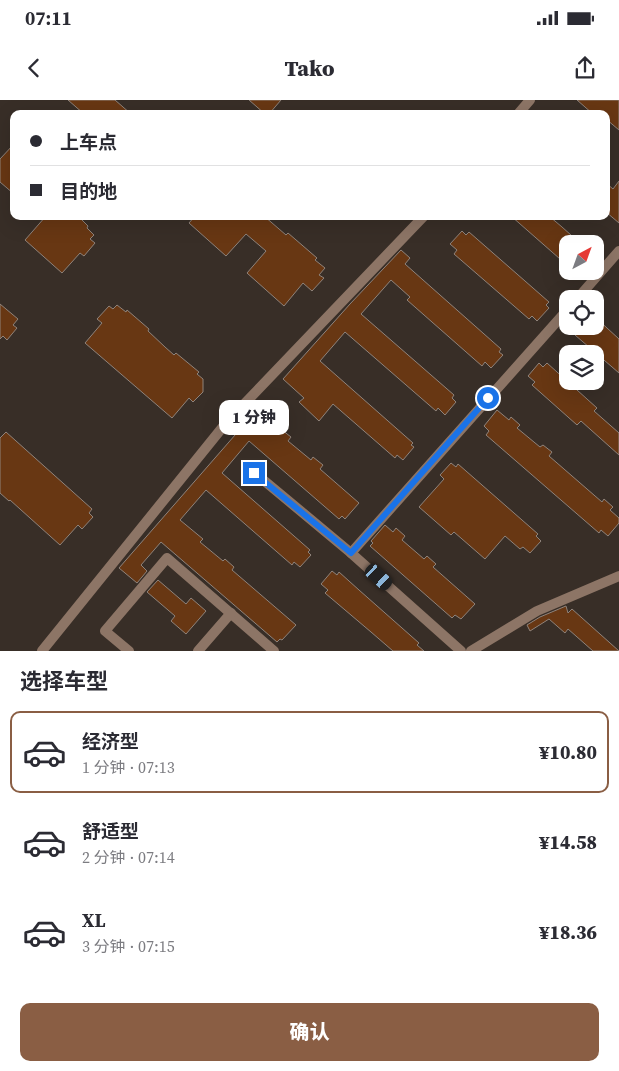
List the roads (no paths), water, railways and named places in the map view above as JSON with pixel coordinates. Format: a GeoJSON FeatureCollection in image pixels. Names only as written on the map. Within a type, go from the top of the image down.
{"type":"FeatureCollection","features":[{"type":"Feature","properties":{"kind":"street"},"geometry":{"type":"LineString","coordinates":[[521,110],[530,100]]}},
{"type":"Feature","properties":{"kind":"street"},"geometry":{"type":"LineString","coordinates":[[42,651],[226,423],[420,220]]}},
{"type":"Feature","properties":{"kind":"street"},"geometry":{"type":"LineString","coordinates":[[585,290],[619,252]]}},
{"type":"Feature","properties":{"kind":"street"},"geometry":{"type":"LineString","coordinates":[[351,553],[559,320]]}},
{"type":"Feature","properties":{"kind":"street"},"geometry":{"type":"LineString","coordinates":[[254,473],[351,553],[461,651]]}},
{"type":"Feature","properties":{"kind":"street"},"geometry":{"type":"LineString","coordinates":[[128,651],[105,631],[167,558],[274,651]]}},
{"type":"Feature","properties":{"kind":"street"},"geometry":{"type":"LineString","coordinates":[[470,651],[537,611],[619,576]]}},
{"type":"Feature","properties":{"kind":"street"},"geometry":{"type":"LineString","coordinates":[[198,651],[231,613]]}}]}
